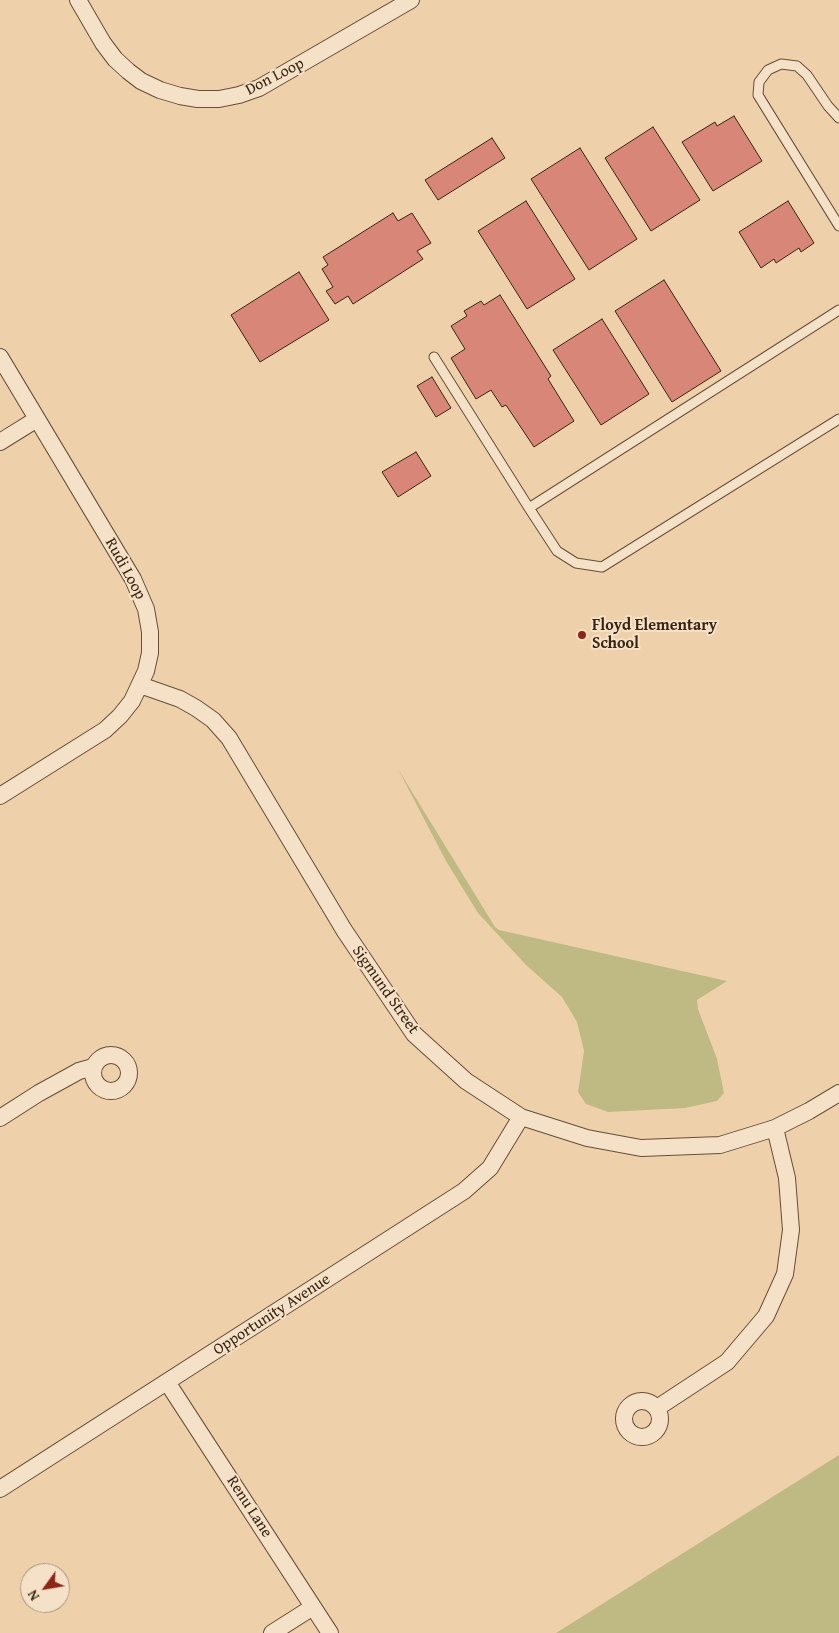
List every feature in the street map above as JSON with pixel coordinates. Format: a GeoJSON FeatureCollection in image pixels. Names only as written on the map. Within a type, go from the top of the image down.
{"type":"FeatureCollection","features":[{"type":"Feature","properties":{"kind":"street","name":"Don Loop"},"geometry":{"type":"LineString","coordinates":[[78,0],[103,43],[115,59],[128,71],[141,81],[160,90],[198,99],[226,98],[259,88],[411,0]]}},
{"type":"Feature","properties":{"kind":"street","name":"Rudi Loop"},"geometry":{"type":"LineString","coordinates":[[0,357],[133,579],[146,608],[150,632],[150,653],[146,670],[132,701],[120,716],[105,730],[0,796]]}},
{"type":"Feature","properties":{"kind":"street"},"geometry":{"type":"LineString","coordinates":[[0,442],[37,419]]}},
{"type":"Feature","properties":{"kind":"street","name":"Sigmund Street"},"geometry":{"type":"LineString","coordinates":[[140,685],[165,693],[196,708],[213,720],[229,738],[344,930],[414,1034],[466,1081],[521,1117],[587,1138],[641,1148],[720,1145],[775,1128],[809,1112],[839,1093]]}},
{"type":"Feature","properties":{"kind":"street"},"geometry":{"type":"LineString","coordinates":[[0,1118],[38,1092],[79,1071],[93,1067]]}},
{"type":"Feature","properties":{"kind":"street","name":"Opportunity Avenue"},"geometry":{"type":"LineString","coordinates":[[0,1488],[464,1191],[490,1168],[521,1117]]}},
{"type":"Feature","properties":{"kind":"street"},"geometry":{"type":"LineString","coordinates":[[657,1408],[727,1362],[766,1316],[785,1274],[791,1230],[787,1178],[775,1128]]}},
{"type":"Feature","properties":{"kind":"street","name":"Renu Lane"},"geometry":{"type":"LineString","coordinates":[[167,1382],[330,1633]]}},
{"type":"Feature","properties":{"kind":"street"},"geometry":{"type":"LineString","coordinates":[[272,1633],[314,1607]]}},
{"type":"Feature","properties":{"kind":"lane"},"geometry":{"type":"LineString","coordinates":[[839,118],[828,106],[807,75],[797,66],[781,64],[768,70],[759,82],[758,96],[839,226]]}},
{"type":"Feature","properties":{"kind":"lane"},"geometry":{"type":"LineString","coordinates":[[529,508],[839,310]]}},
{"type":"Feature","properties":{"kind":"lane"},"geometry":{"type":"LineString","coordinates":[[434,357],[557,551],[576,563],[602,567],[839,418]]}},
{"type":"Feature","properties":{"kind":"shaded area"},"geometry":{"type":"Polygon","coordinates":[[[398,769],[495,927],[499,930],[727,981],[697,1000],[698,1009],[717,1059],[724,1093],[717,1101],[685,1108],[608,1112],[586,1104],[578,1092],[584,1051],[577,1022],[562,997],[526,965],[478,913],[446,861],[398,769]]]}},
{"type":"Feature","properties":{"kind":"shaded area"},"geometry":{"type":"Polygon","coordinates":[[[839,1455],[839,1633],[556,1633],[839,1455]]]}},
{"type":"Feature","properties":{"kind":"building"},"geometry":{"type":"Polygon","coordinates":[[[734,116],[762,161],[713,191],[682,142],[715,122],[717,126],[734,116]]]}},
{"type":"Feature","properties":{"kind":"building"},"geometry":{"type":"Polygon","coordinates":[[[653,127],[700,200],[651,231],[605,158],[653,127]]]}},
{"type":"Feature","properties":{"kind":"building"},"geometry":{"type":"Polygon","coordinates":[[[492,138],[505,158],[438,200],[425,180],[492,138]]]}},
{"type":"Feature","properties":{"kind":"building"},"geometry":{"type":"Polygon","coordinates":[[[580,148],[637,239],[589,270],[531,179],[580,148]]]}},
{"type":"Feature","properties":{"kind":"building"},"geometry":{"type":"Polygon","coordinates":[[[526,201],[575,279],[527,309],[478,231],[526,201]]]}},
{"type":"Feature","properties":{"kind":"building"},"geometry":{"type":"Polygon","coordinates":[[[788,201],[814,243],[801,252],[799,248],[776,263],[774,259],[761,268],[739,232],[788,201]]]}},
{"type":"Feature","properties":{"kind":"building"},"geometry":{"type":"Polygon","coordinates":[[[393,213],[398,221],[412,213],[431,243],[417,251],[423,259],[353,304],[348,296],[335,304],[326,291],[333,287],[322,269],[328,265],[323,257],[393,213]]]}},
{"type":"Feature","properties":{"kind":"building"},"geometry":{"type":"Polygon","coordinates":[[[299,272],[329,320],[260,362],[231,315],[299,272]]]}},
{"type":"Feature","properties":{"kind":"building"},"geometry":{"type":"Polygon","coordinates":[[[664,280],[721,371],[672,402],[615,311],[664,280]]]}},
{"type":"Feature","properties":{"kind":"building"},"geometry":{"type":"Polygon","coordinates":[[[500,295],[551,376],[548,379],[574,421],[534,447],[506,405],[502,407],[491,390],[476,399],[451,358],[465,349],[451,326],[467,316],[464,311],[481,301],[484,305],[500,295]]]}},
{"type":"Feature","properties":{"kind":"building"},"geometry":{"type":"Polygon","coordinates":[[[602,319],[649,394],[601,425],[553,350],[602,319]]]}},
{"type":"Feature","properties":{"kind":"building"},"geometry":{"type":"Polygon","coordinates":[[[432,377],[451,408],[436,417],[417,386],[432,377]]]}},
{"type":"Feature","properties":{"kind":"building"},"geometry":{"type":"Polygon","coordinates":[[[416,452],[431,476],[398,497],[382,472],[416,452]]]}},
{"type":"Feature","properties":{"kind":"place","name":"Floyd Elementary School"},"geometry":{"type":"Point","coordinates":[582,635]}}]}
